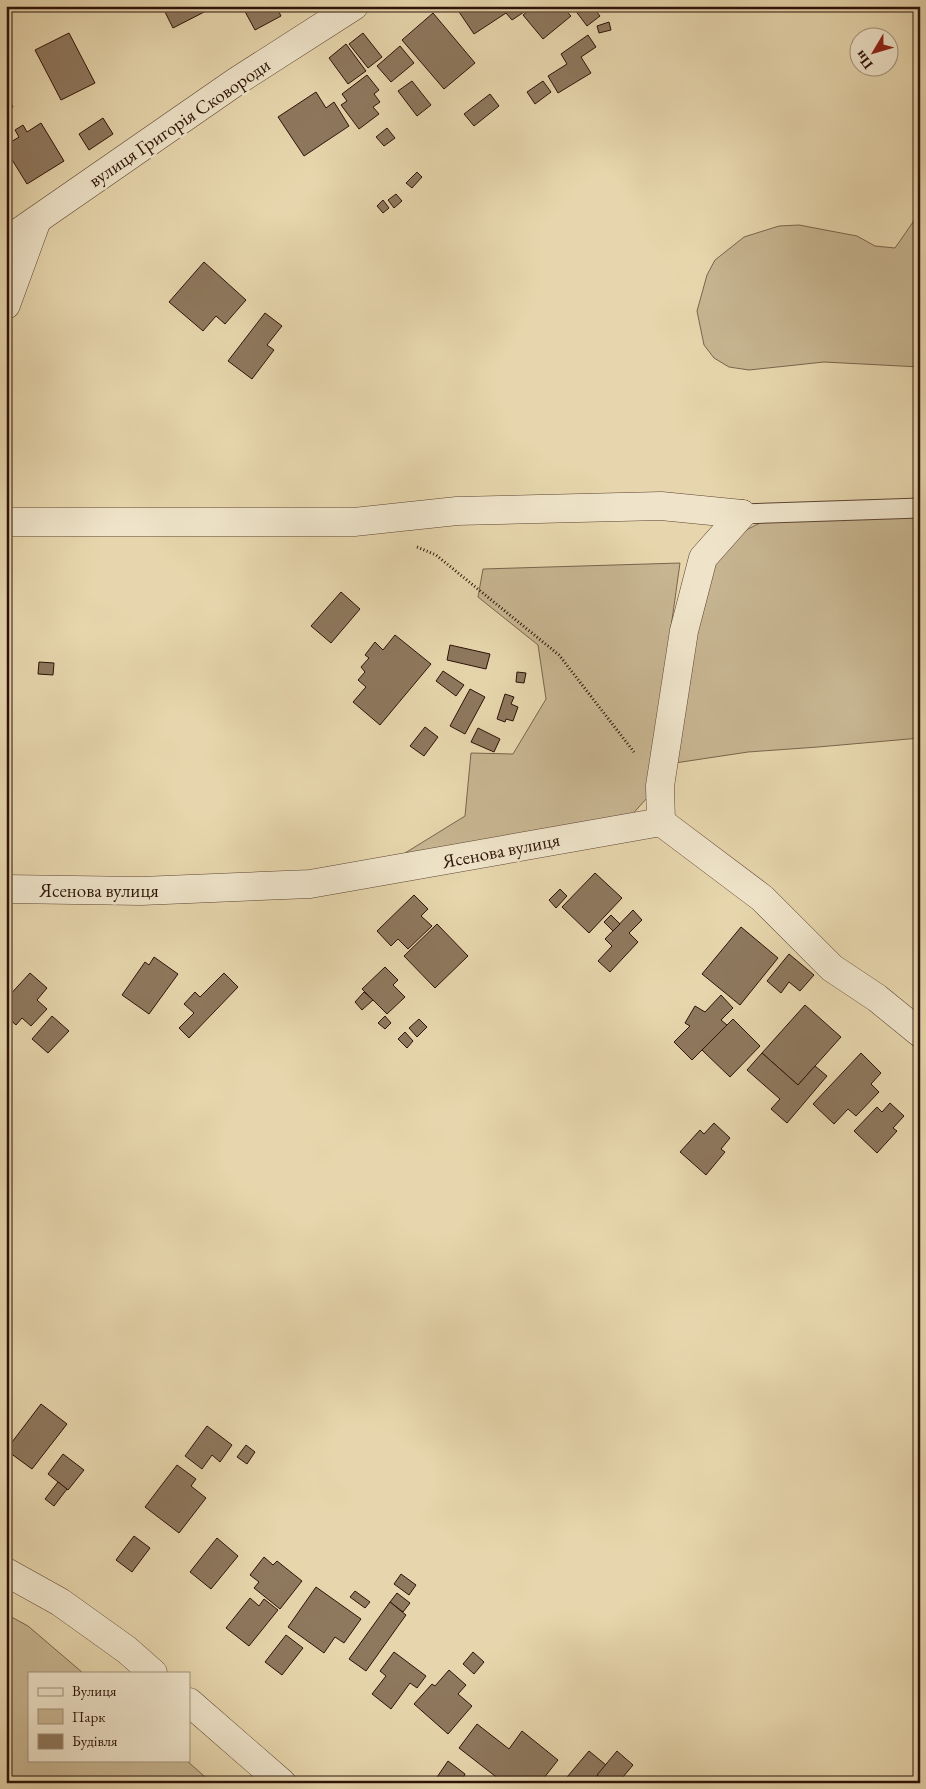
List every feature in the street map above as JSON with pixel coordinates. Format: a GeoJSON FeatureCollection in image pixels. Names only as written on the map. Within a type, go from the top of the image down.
{"type":"FeatureCollection","features":[{"type":"Feature","properties":{"kind":"street","name":"вулиця Григорія Сковороди"},"geometry":{"type":"LineString","coordinates":[[6,241],[237,81],[354,6]]}},
{"type":"Feature","properties":{"kind":"street"},"geometry":{"type":"LineString","coordinates":[[6,305],[37,220]]}},
{"type":"Feature","properties":{"kind":"street"},"geometry":{"type":"LineString","coordinates":[[6,522],[354,522],[457,511],[661,506],[742,514]]}},
{"type":"Feature","properties":{"kind":"street"},"geometry":{"type":"LineString","coordinates":[[742,514],[704,558],[684,631],[660,786],[661,822],[762,898],[832,968],[877,998],[920,1032]]}},
{"type":"Feature","properties":{"kind":"street","name":"Ясенова вулиця"},"geometry":{"type":"LineString","coordinates":[[6,889],[141,891],[310,884],[661,822]]}},
{"type":"Feature","properties":{"kind":"street"},"geometry":{"type":"LineString","coordinates":[[6,1572],[60,1602],[127,1650],[152,1672]]}},
{"type":"Feature","properties":{"kind":"street"},"geometry":{"type":"LineString","coordinates":[[190,1703],[282,1783]]}},
{"type":"Feature","properties":{"kind":"lane"},"geometry":{"type":"LineString","coordinates":[[742,514],[920,508]]}},
{"type":"Feature","properties":{"kind":"path"},"geometry":{"type":"LineString","coordinates":[[409,544],[436,555],[558,655],[660,786]]}},
{"type":"Feature","properties":{"kind":"green space"},"geometry":{"type":"Polygon","coordinates":[[[920,212],[920,367],[824,362],[749,370],[729,367],[714,358],[704,345],[697,311],[707,275],[715,260],[744,237],[779,226],[799,225],[857,236],[875,246],[895,248],[920,212]]]}},
{"type":"Feature","properties":{"kind":"green space"},"geometry":{"type":"Polygon","coordinates":[[[920,515],[920,738],[748,752],[675,763],[707,565],[734,536],[768,519],[920,515]]]}},
{"type":"Feature","properties":{"kind":"green space"},"geometry":{"type":"Polygon","coordinates":[[[680,563],[647,798],[629,818],[397,858],[465,816],[471,753],[513,754],[546,699],[538,645],[478,597],[483,569],[680,563]]]}},
{"type":"Feature","properties":{"kind":"green space"},"geometry":{"type":"Polygon","coordinates":[[[6,1614],[28,1626],[82,1672],[28,1672],[28,1762],[188,1762],[212,1783],[6,1783],[6,1614]]]}},
{"type":"Feature","properties":{"kind":"building"},"geometry":{"type":"Polygon","coordinates":[[[162,6],[206,6],[208,10],[173,28],[162,6]]]}},
{"type":"Feature","properties":{"kind":"building"},"geometry":{"type":"Polygon","coordinates":[[[242,6],[276,6],[281,16],[255,30],[242,6]]]}},
{"type":"Feature","properties":{"kind":"building"},"geometry":{"type":"Polygon","coordinates":[[[455,6],[524,6],[527,10],[512,20],[506,13],[474,34],[455,6]]]}},
{"type":"Feature","properties":{"kind":"building"},"geometry":{"type":"Polygon","coordinates":[[[534,6],[562,6],[571,16],[543,39],[523,15],[534,6]]]}},
{"type":"Feature","properties":{"kind":"building"},"geometry":{"type":"Polygon","coordinates":[[[572,6],[592,6],[600,16],[587,26],[572,6]]]}},
{"type":"Feature","properties":{"kind":"building"},"geometry":{"type":"Polygon","coordinates":[[[433,13],[475,63],[444,89],[402,40],[433,13]]]}},
{"type":"Feature","properties":{"kind":"building"},"geometry":{"type":"Polygon","coordinates":[[[609,22],[611,30],[599,33],[597,26],[609,22]]]}},
{"type":"Feature","properties":{"kind":"building"},"geometry":{"type":"Polygon","coordinates":[[[69,33],[95,83],[61,100],[35,50],[69,33]]]}},
{"type":"Feature","properties":{"kind":"building"},"geometry":{"type":"Polygon","coordinates":[[[363,33],[382,57],[368,68],[349,44],[363,33]]]}},
{"type":"Feature","properties":{"kind":"building"},"geometry":{"type":"Polygon","coordinates":[[[588,35],[596,47],[581,57],[591,73],[558,93],[548,76],[567,64],[561,54],[588,35]]]}},
{"type":"Feature","properties":{"kind":"building"},"geometry":{"type":"Polygon","coordinates":[[[346,44],[366,71],[348,84],[329,58],[346,44]]]}},
{"type":"Feature","properties":{"kind":"building"},"geometry":{"type":"Polygon","coordinates":[[[400,46],[414,63],[391,82],[377,66],[400,46]]]}},
{"type":"Feature","properties":{"kind":"building"},"geometry":{"type":"Polygon","coordinates":[[[367,75],[379,90],[374,94],[380,102],[373,107],[379,114],[359,129],[341,105],[347,101],[342,94],[367,75]]]}},
{"type":"Feature","properties":{"kind":"building"},"geometry":{"type":"Polygon","coordinates":[[[412,81],[431,105],[417,116],[398,91],[412,81]]]}},
{"type":"Feature","properties":{"kind":"building"},"geometry":{"type":"Polygon","coordinates":[[[543,81],[551,92],[535,104],[527,92],[543,81]]]}},
{"type":"Feature","properties":{"kind":"building"},"geometry":{"type":"Polygon","coordinates":[[[316,92],[326,108],[334,102],[349,126],[304,156],[278,117],[316,92]]]}},
{"type":"Feature","properties":{"kind":"building"},"geometry":{"type":"Polygon","coordinates":[[[6,93],[13,107],[6,110],[6,93]]]}},
{"type":"Feature","properties":{"kind":"building"},"geometry":{"type":"Polygon","coordinates":[[[490,94],[499,106],[474,126],[464,114],[490,94]]]}},
{"type":"Feature","properties":{"kind":"building"},"geometry":{"type":"Polygon","coordinates":[[[103,118],[113,134],[89,150],[79,134],[103,118]]]}},
{"type":"Feature","properties":{"kind":"building"},"geometry":{"type":"Polygon","coordinates":[[[41,123],[64,161],[27,184],[6,150],[6,145],[19,137],[15,130],[23,125],[27,132],[41,123]]]}},
{"type":"Feature","properties":{"kind":"building"},"geometry":{"type":"Polygon","coordinates":[[[387,128],[395,138],[384,146],[376,137],[387,128]]]}},
{"type":"Feature","properties":{"kind":"building"},"geometry":{"type":"Polygon","coordinates":[[[417,172],[422,177],[412,188],[406,183],[417,172]]]}},
{"type":"Feature","properties":{"kind":"building"},"geometry":{"type":"Polygon","coordinates":[[[396,194],[402,201],[394,208],[388,200],[396,194]]]}},
{"type":"Feature","properties":{"kind":"building"},"geometry":{"type":"Polygon","coordinates":[[[383,200],[389,208],[383,213],[377,206],[383,200]]]}},
{"type":"Feature","properties":{"kind":"building"},"geometry":{"type":"Polygon","coordinates":[[[204,262],[246,300],[225,324],[216,316],[203,331],[169,302],[204,262]]]}},
{"type":"Feature","properties":{"kind":"building"},"geometry":{"type":"Polygon","coordinates":[[[265,313],[282,326],[267,345],[274,350],[252,379],[228,361],[265,313]]]}},
{"type":"Feature","properties":{"kind":"building"},"geometry":{"type":"Polygon","coordinates":[[[341,592],[360,609],[331,643],[311,626],[341,592]]]}},
{"type":"Feature","properties":{"kind":"building"},"geometry":{"type":"Polygon","coordinates":[[[395,635],[431,664],[380,725],[353,702],[366,687],[358,680],[365,672],[361,667],[369,658],[365,655],[375,642],[383,650],[395,635]]]}},
{"type":"Feature","properties":{"kind":"building"},"geometry":{"type":"Polygon","coordinates":[[[450,645],[490,654],[486,669],[447,660],[450,645]]]}},
{"type":"Feature","properties":{"kind":"building"},"geometry":{"type":"Polygon","coordinates":[[[39,662],[54,663],[53,675],[38,674],[39,662]]]}},
{"type":"Feature","properties":{"kind":"building"},"geometry":{"type":"Polygon","coordinates":[[[443,671],[464,685],[456,696],[436,681],[443,671]]]}},
{"type":"Feature","properties":{"kind":"building"},"geometry":{"type":"Polygon","coordinates":[[[517,672],[526,673],[524,683],[516,682],[517,672]]]}},
{"type":"Feature","properties":{"kind":"building"},"geometry":{"type":"Polygon","coordinates":[[[470,689],[485,697],[465,734],[450,726],[470,689]]]}},
{"type":"Feature","properties":{"kind":"building"},"geometry":{"type":"Polygon","coordinates":[[[505,694],[514,697],[511,704],[518,707],[513,721],[506,719],[505,722],[497,719],[505,694]]]}},
{"type":"Feature","properties":{"kind":"building"},"geometry":{"type":"Polygon","coordinates":[[[425,727],[438,737],[424,756],[410,746],[425,727]]]}},
{"type":"Feature","properties":{"kind":"building"},"geometry":{"type":"Polygon","coordinates":[[[478,728],[500,739],[494,752],[471,742],[478,728]]]}},
{"type":"Feature","properties":{"kind":"building"},"geometry":{"type":"Polygon","coordinates":[[[595,873],[622,898],[589,933],[562,907],[595,873]]]}},
{"type":"Feature","properties":{"kind":"building"},"geometry":{"type":"Polygon","coordinates":[[[560,889],[567,896],[556,908],[549,900],[560,889]]]}},
{"type":"Feature","properties":{"kind":"building"},"geometry":{"type":"Polygon","coordinates":[[[414,895],[428,909],[421,916],[432,926],[408,949],[398,939],[391,946],[377,931],[414,895]]]}},
{"type":"Feature","properties":{"kind":"building"},"geometry":{"type":"Polygon","coordinates":[[[633,910],[642,920],[629,933],[638,942],[610,972],[598,961],[612,946],[605,939],[633,910]]]}},
{"type":"Feature","properties":{"kind":"building"},"geometry":{"type":"Polygon","coordinates":[[[611,915],[620,924],[613,931],[604,922],[611,915]]]}},
{"type":"Feature","properties":{"kind":"building"},"geometry":{"type":"Polygon","coordinates":[[[437,924],[468,956],[435,988],[404,956],[437,924]]]}},
{"type":"Feature","properties":{"kind":"building"},"geometry":{"type":"Polygon","coordinates":[[[741,927],[778,958],[740,1005],[702,974],[741,927]]]}},
{"type":"Feature","properties":{"kind":"building"},"geometry":{"type":"Polygon","coordinates":[[[789,954],[814,975],[800,991],[789,982],[781,993],[767,981],[789,954]]]}},
{"type":"Feature","properties":{"kind":"building"},"geometry":{"type":"Polygon","coordinates":[[[154,957],[178,974],[149,1014],[122,995],[145,962],[149,965],[154,957]]]}},
{"type":"Feature","properties":{"kind":"building"},"geometry":{"type":"Polygon","coordinates":[[[385,967],[398,980],[393,985],[405,997],[387,1014],[362,989],[385,967]]]}},
{"type":"Feature","properties":{"kind":"building"},"geometry":{"type":"Polygon","coordinates":[[[30,973],[47,988],[37,1000],[47,1009],[31,1026],[22,1018],[16,1025],[6,1016],[6,999],[30,973]]]}},
{"type":"Feature","properties":{"kind":"building"},"geometry":{"type":"Polygon","coordinates":[[[224,973],[238,987],[189,1038],[179,1028],[194,1013],[184,1004],[195,992],[200,997],[224,973]]]}},
{"type":"Feature","properties":{"kind":"building"},"geometry":{"type":"Polygon","coordinates":[[[364,992],[373,1000],[362,1010],[355,1002],[364,992]]]}},
{"type":"Feature","properties":{"kind":"building"},"geometry":{"type":"Polygon","coordinates":[[[721,995],[733,1008],[721,1020],[727,1025],[692,1060],[674,1042],[690,1026],[685,1023],[695,1006],[705,1012],[721,995]]]}},
{"type":"Feature","properties":{"kind":"building"},"geometry":{"type":"Polygon","coordinates":[[[805,1005],[841,1037],[798,1085],[762,1053],[805,1005]]]}},
{"type":"Feature","properties":{"kind":"building"},"geometry":{"type":"Polygon","coordinates":[[[52,1016],[69,1031],[48,1053],[32,1039],[52,1016]]]}},
{"type":"Feature","properties":{"kind":"building"},"geometry":{"type":"Polygon","coordinates":[[[385,1016],[391,1023],[385,1029],[378,1023],[385,1016]]]}},
{"type":"Feature","properties":{"kind":"building"},"geometry":{"type":"Polygon","coordinates":[[[419,1019],[427,1027],[417,1037],[409,1028],[419,1019]]]}},
{"type":"Feature","properties":{"kind":"building"},"geometry":{"type":"Polygon","coordinates":[[[733,1019],[760,1046],[730,1077],[702,1050],[733,1019]]]}},
{"type":"Feature","properties":{"kind":"building"},"geometry":{"type":"Polygon","coordinates":[[[405,1032],[413,1041],[407,1048],[398,1039],[405,1032]]]}},
{"type":"Feature","properties":{"kind":"building"},"geometry":{"type":"Polygon","coordinates":[[[762,1053],[798,1085],[815,1066],[827,1076],[787,1123],[771,1109],[780,1099],[747,1070],[762,1053]]]}},
{"type":"Feature","properties":{"kind":"building"},"geometry":{"type":"Polygon","coordinates":[[[861,1053],[881,1073],[871,1084],[879,1092],[856,1116],[848,1109],[834,1124],[813,1104],[861,1053]]]}},
{"type":"Feature","properties":{"kind":"building"},"geometry":{"type":"Polygon","coordinates":[[[890,1103],[904,1116],[893,1128],[897,1131],[877,1153],[854,1131],[877,1107],[882,1112],[890,1103]]]}},
{"type":"Feature","properties":{"kind":"building"},"geometry":{"type":"Polygon","coordinates":[[[714,1123],[730,1138],[721,1149],[725,1152],[706,1175],[680,1152],[700,1130],[704,1134],[714,1123]]]}},
{"type":"Feature","properties":{"kind":"building"},"geometry":{"type":"Polygon","coordinates":[[[41,1404],[67,1424],[32,1469],[6,1450],[41,1404]]]}},
{"type":"Feature","properties":{"kind":"building"},"geometry":{"type":"Polygon","coordinates":[[[207,1426],[232,1445],[220,1462],[212,1455],[202,1469],[185,1456],[207,1426]]]}},
{"type":"Feature","properties":{"kind":"building"},"geometry":{"type":"Polygon","coordinates":[[[246,1445],[255,1452],[247,1464],[237,1457],[246,1445]]]}},
{"type":"Feature","properties":{"kind":"building"},"geometry":{"type":"Polygon","coordinates":[[[63,1454],[84,1470],[68,1490],[48,1474],[63,1454]]]}},
{"type":"Feature","properties":{"kind":"building"},"geometry":{"type":"Polygon","coordinates":[[[177,1465],[196,1479],[191,1486],[206,1498],[179,1533],[145,1507],[177,1465]]]}},
{"type":"Feature","properties":{"kind":"building"},"geometry":{"type":"Polygon","coordinates":[[[58,1482],[67,1489],[54,1506],[45,1499],[58,1482]]]}},
{"type":"Feature","properties":{"kind":"building"},"geometry":{"type":"Polygon","coordinates":[[[134,1536],[150,1548],[132,1572],[116,1560],[134,1536]]]}},
{"type":"Feature","properties":{"kind":"building"},"geometry":{"type":"Polygon","coordinates":[[[217,1538],[238,1556],[211,1589],[190,1572],[217,1538]]]}},
{"type":"Feature","properties":{"kind":"building"},"geometry":{"type":"Polygon","coordinates":[[[264,1557],[273,1565],[277,1561],[302,1581],[280,1609],[254,1588],[259,1582],[250,1575],[264,1557]]]}},
{"type":"Feature","properties":{"kind":"building"},"geometry":{"type":"Polygon","coordinates":[[[401,1574],[416,1585],[409,1595],[394,1584],[401,1574]]]}},
{"type":"Feature","properties":{"kind":"building"},"geometry":{"type":"Polygon","coordinates":[[[316,1587],[361,1619],[344,1643],[335,1637],[324,1653],[288,1627],[316,1587]]]}},
{"type":"Feature","properties":{"kind":"building"},"geometry":{"type":"Polygon","coordinates":[[[355,1591],[370,1602],[365,1608],[350,1597],[355,1591]]]}},
{"type":"Feature","properties":{"kind":"building"},"geometry":{"type":"Polygon","coordinates":[[[397,1593],[410,1603],[403,1612],[390,1602],[397,1593]]]}},
{"type":"Feature","properties":{"kind":"building"},"geometry":{"type":"Polygon","coordinates":[[[250,1598],[259,1606],[264,1599],[278,1610],[249,1646],[226,1628],[250,1598]]]}},
{"type":"Feature","properties":{"kind":"building"},"geometry":{"type":"Polygon","coordinates":[[[390,1602],[406,1615],[366,1671],[349,1659],[390,1602]]]}},
{"type":"Feature","properties":{"kind":"building"},"geometry":{"type":"Polygon","coordinates":[[[286,1635],[303,1648],[282,1675],[265,1662],[286,1635]]]}},
{"type":"Feature","properties":{"kind":"building"},"geometry":{"type":"Polygon","coordinates":[[[394,1652],[426,1676],[417,1688],[410,1683],[391,1709],[372,1694],[386,1676],[380,1671],[394,1652]]]}},
{"type":"Feature","properties":{"kind":"building"},"geometry":{"type":"Polygon","coordinates":[[[473,1652],[484,1662],[474,1674],[463,1664],[473,1652]]]}},
{"type":"Feature","properties":{"kind":"building"},"geometry":{"type":"Polygon","coordinates":[[[449,1670],[466,1685],[458,1694],[472,1706],[448,1734],[414,1704],[432,1684],[435,1686],[449,1670]]]}},
{"type":"Feature","properties":{"kind":"building"},"geometry":{"type":"Polygon","coordinates":[[[477,1724],[509,1749],[522,1731],[558,1760],[540,1783],[504,1783],[459,1748],[477,1724]]]}},
{"type":"Feature","properties":{"kind":"building"},"geometry":{"type":"Polygon","coordinates":[[[589,1751],[606,1765],[593,1783],[562,1783],[589,1751]]]}},
{"type":"Feature","properties":{"kind":"building"},"geometry":{"type":"Polygon","coordinates":[[[617,1751],[633,1765],[618,1783],[607,1783],[597,1775],[617,1751]]]}},
{"type":"Feature","properties":{"kind":"building"},"geometry":{"type":"Polygon","coordinates":[[[448,1761],[465,1774],[461,1783],[433,1783],[448,1761]]]}}]}
